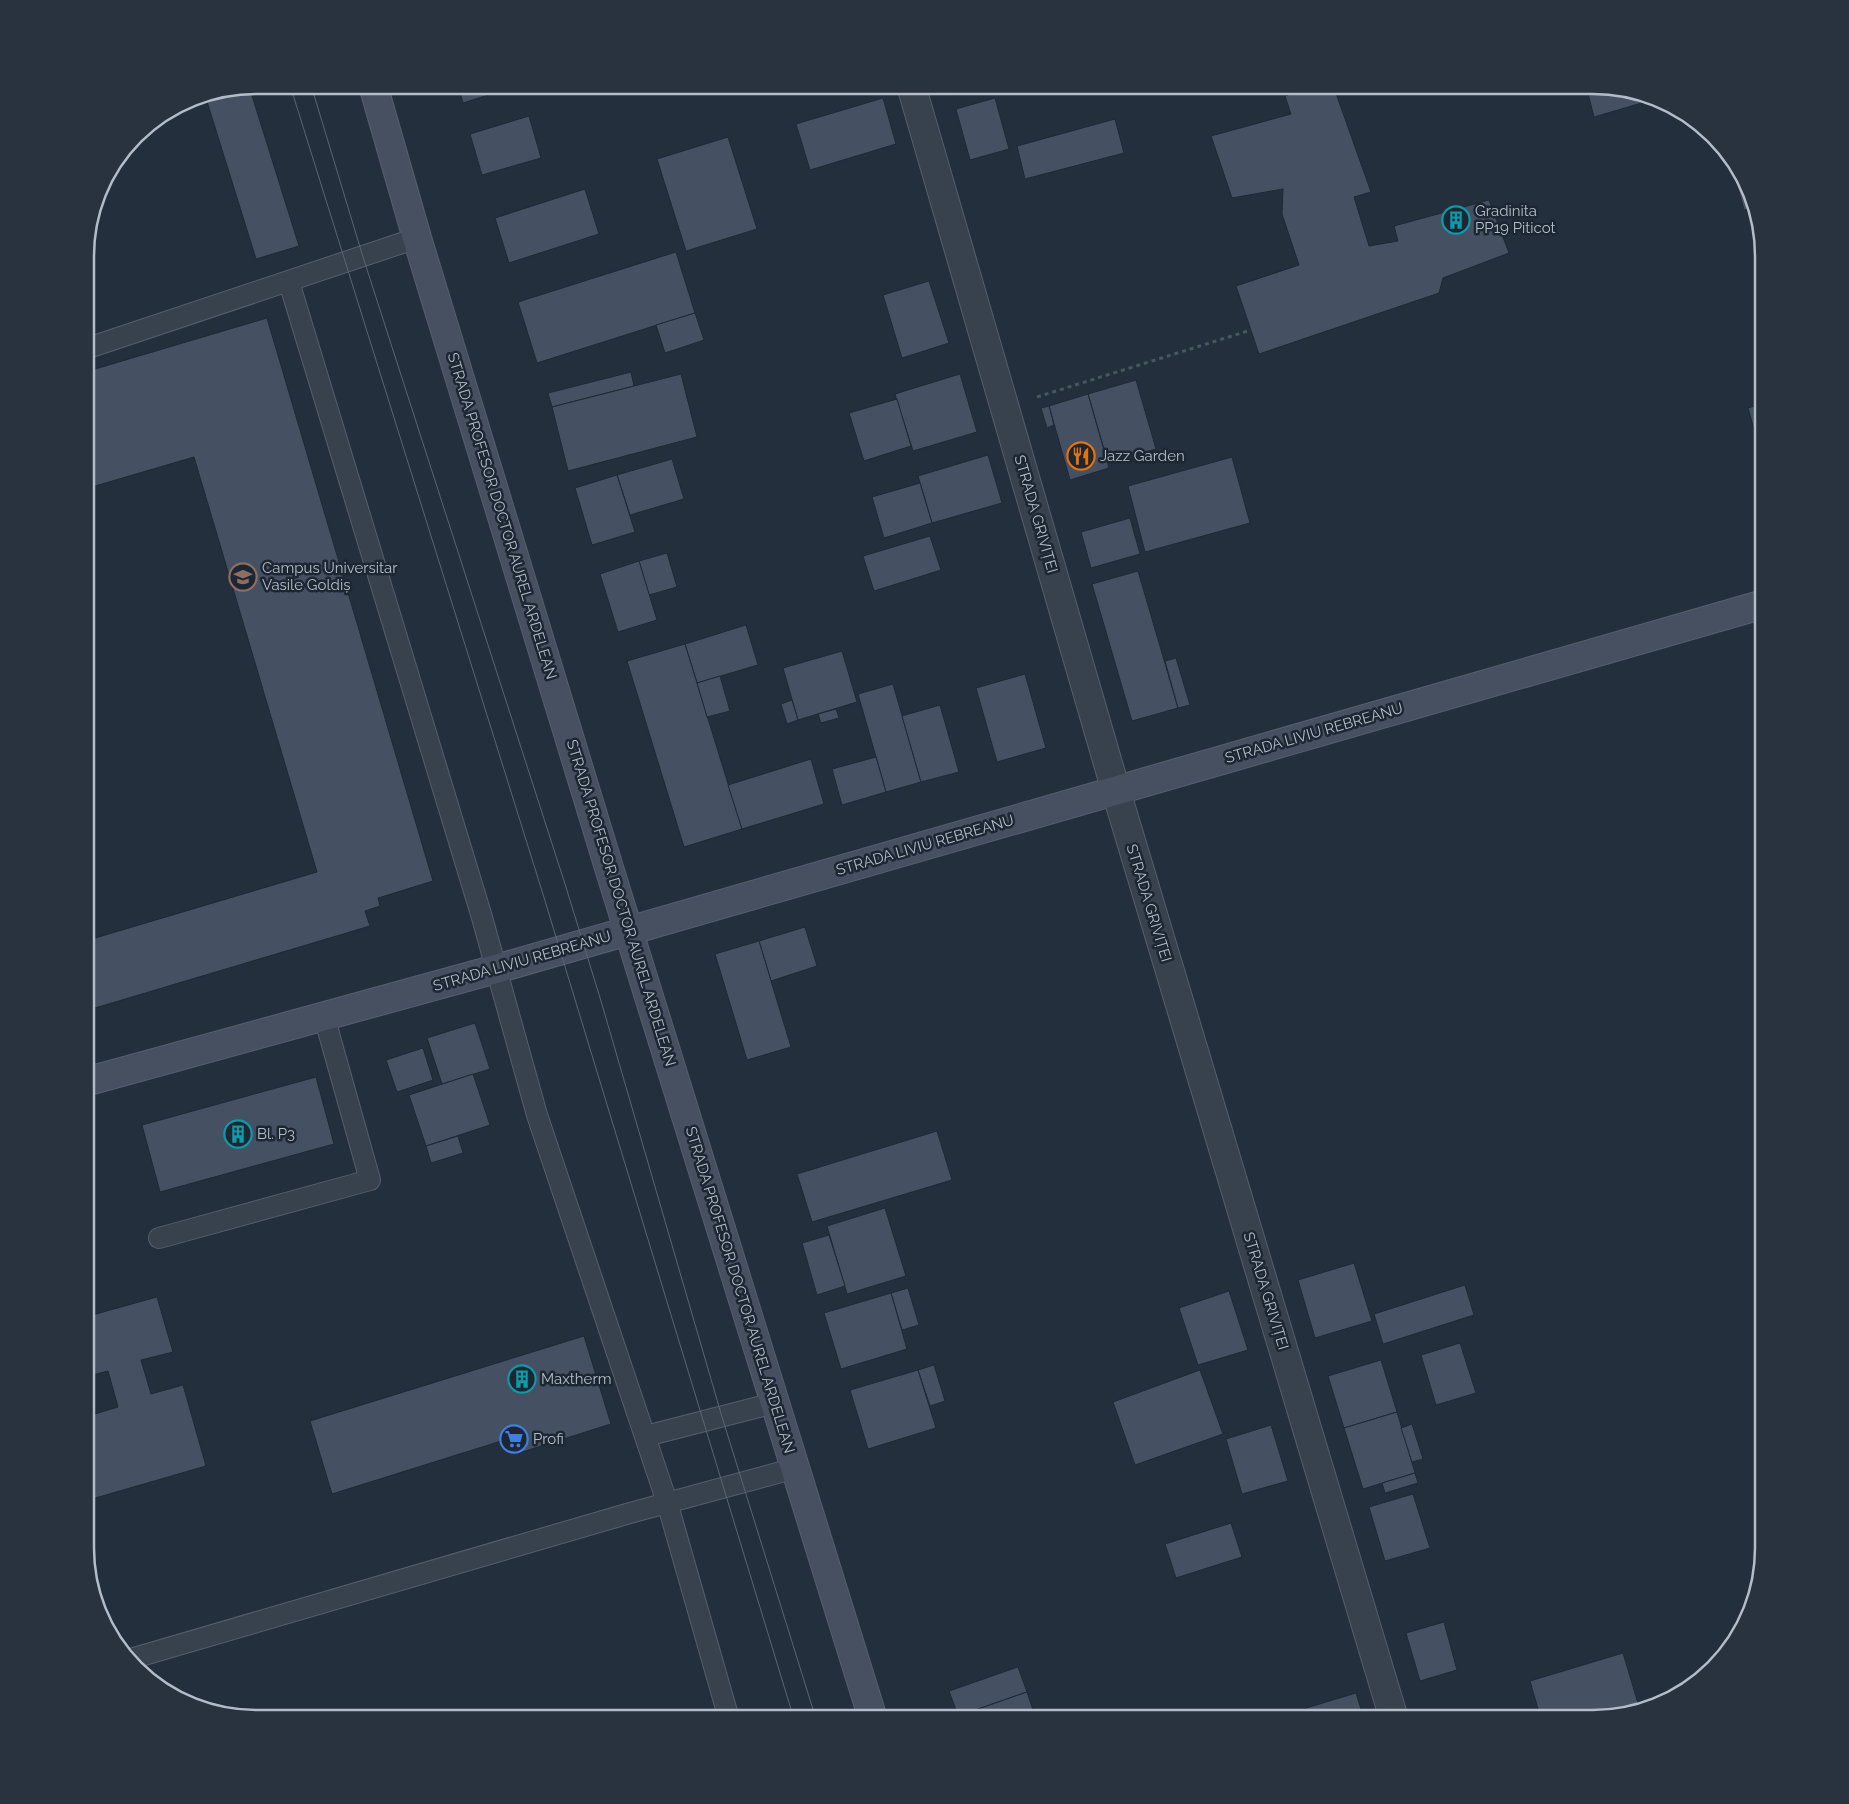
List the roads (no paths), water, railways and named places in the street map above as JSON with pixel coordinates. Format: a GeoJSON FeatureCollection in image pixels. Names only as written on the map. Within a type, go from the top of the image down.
{"type":"FeatureCollection","features":[{"type":"Feature","properties":{"kind":"street","name":"STRADA PROFESOR DOCTOR AUREL ARDELEAN"},"geometry":{"type":"LineString","coordinates":[[376,94],[417,238],[629,931],[870,1710]]}},
{"type":"Feature","properties":{"kind":"street","name":"STRADA GRIVIȚEI"},"geometry":{"type":"LineString","coordinates":[[914,94],[1116,791],[1391,1710]]}},
{"type":"Feature","properties":{"kind":"street","name":"STRADA LIVIU REBREANU"},"geometry":{"type":"LineString","coordinates":[[94,1080],[496,969],[1755,607]]}},
{"type":"Feature","properties":{"kind":"lane"},"geometry":{"type":"LineString","coordinates":[[94,346],[417,238]]}},
{"type":"Feature","properties":{"kind":"lane"},"geometry":{"type":"LineString","coordinates":[[289,282],[496,969],[537,1115],[646,1436],[667,1502],[726,1710]]}},
{"type":"Feature","properties":{"kind":"lane"},"geometry":{"type":"LineString","coordinates":[[160,1238],[370,1180],[324,1016]]}},
{"type":"Feature","properties":{"kind":"lane"},"geometry":{"type":"LineString","coordinates":[[646,1436],[774,1403]]}},
{"type":"Feature","properties":{"kind":"lane"},"geometry":{"type":"LineString","coordinates":[[136,1657],[667,1502],[796,1468]]}},
{"type":"Feature","properties":{"kind":"tram line"},"geometry":{"type":"LineString","coordinates":[[293,94],[542,891],[791,1710]]}},
{"type":"Feature","properties":{"kind":"tram line"},"geometry":{"type":"LineString","coordinates":[[314,94],[363,257],[565,884],[722,1417],[813,1710]]}},
{"type":"Feature","properties":{"kind":"place","name":"Gradinita PP19 Piticot"},"geometry":{"type":"Point","coordinates":[1456,220]}},
{"type":"Feature","properties":{"kind":"place","name":"Jazz Garden"},"geometry":{"type":"Point","coordinates":[1081,456]}},
{"type":"Feature","properties":{"kind":"place","name":"Campus Universitar Vasile Goldiș"},"geometry":{"type":"Point","coordinates":[243,577]}},
{"type":"Feature","properties":{"kind":"place","name":"Bl. P3"},"geometry":{"type":"Point","coordinates":[238,1134]}},
{"type":"Feature","properties":{"kind":"place","name":"Maxtherm"},"geometry":{"type":"Point","coordinates":[522,1379]}},
{"type":"Feature","properties":{"kind":"place","name":"Profi"},"geometry":{"type":"Point","coordinates":[514,1439]}}]}
